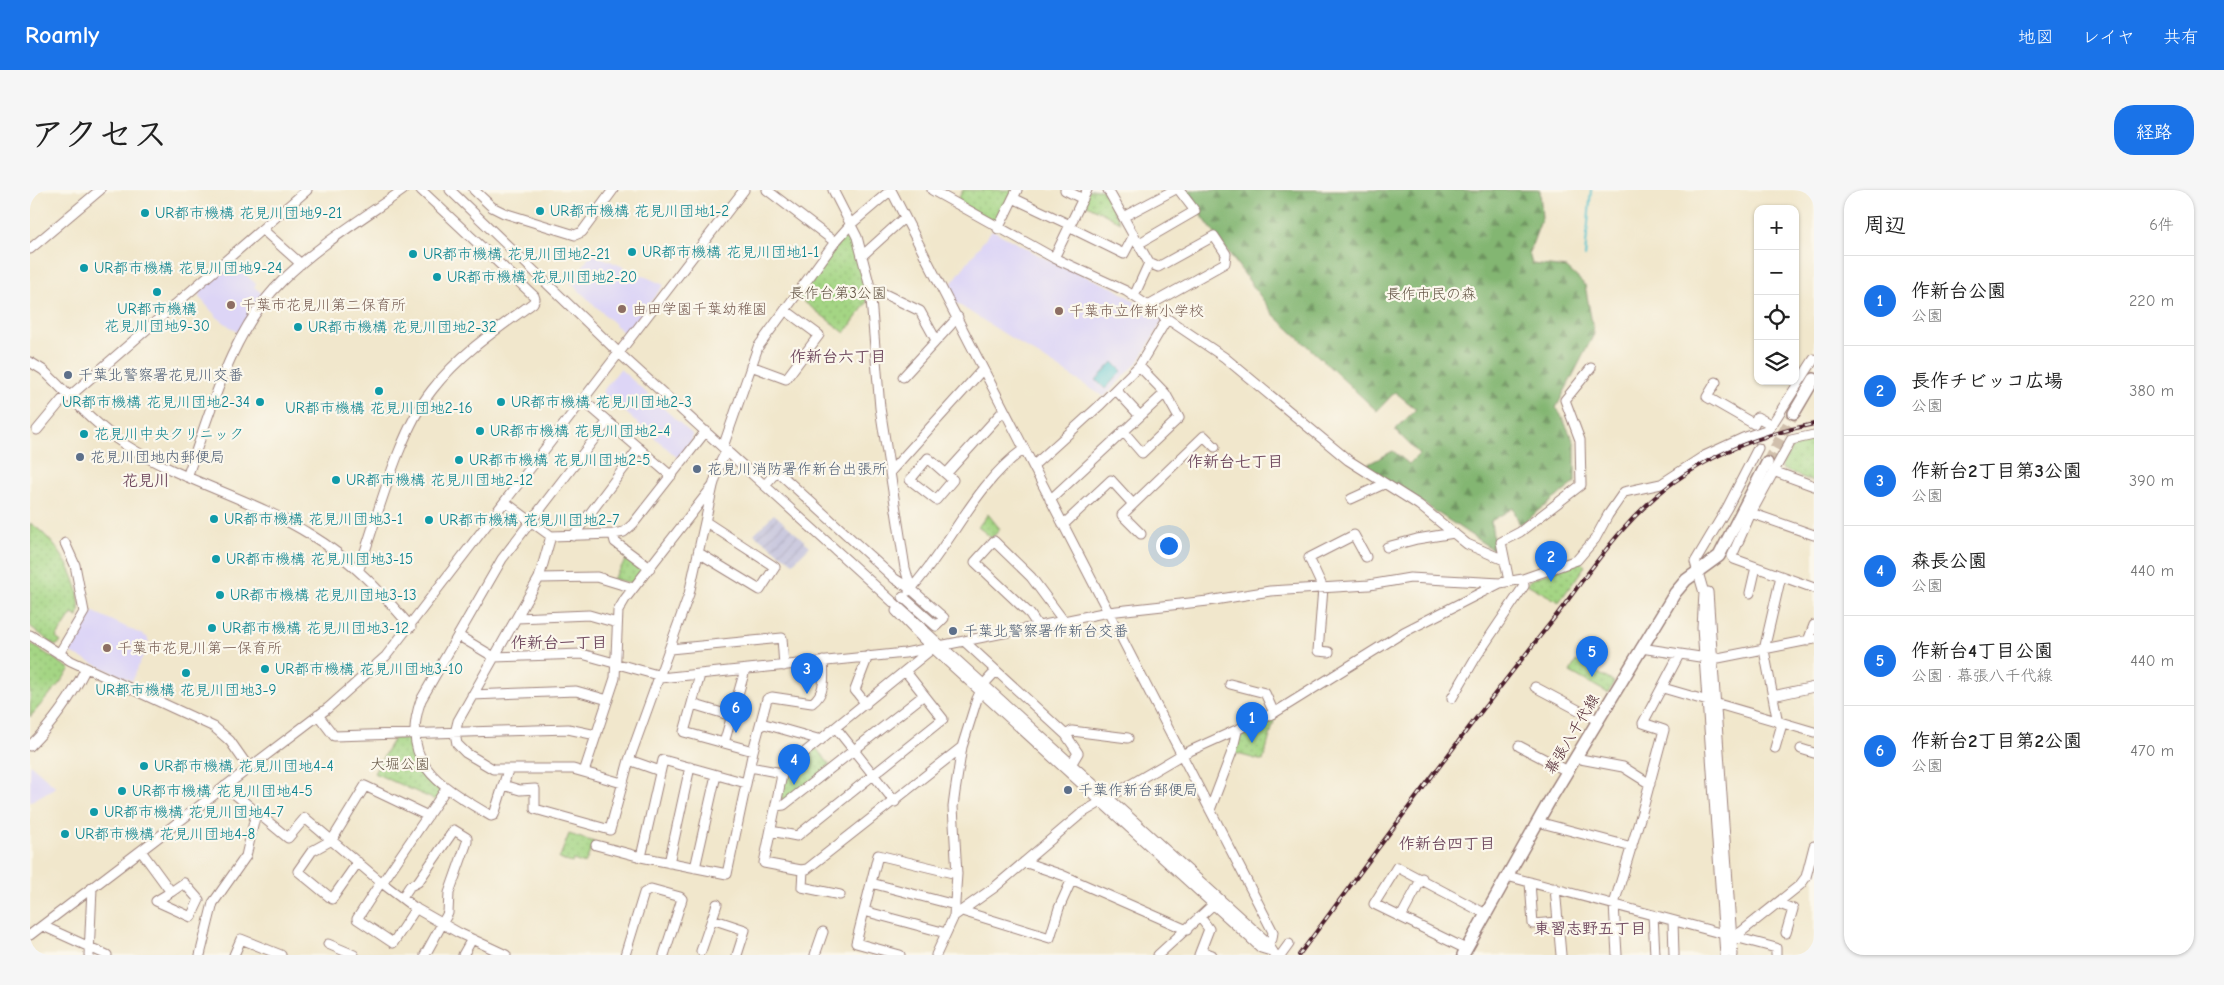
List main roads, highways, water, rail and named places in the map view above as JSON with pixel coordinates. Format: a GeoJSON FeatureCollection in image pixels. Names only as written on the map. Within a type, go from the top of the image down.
{"type":"FeatureCollection","features":[{"type":"Feature","properties":{"kind":"main road"},"geometry":{"type":"LineString","coordinates":[[1794,413],[1814,379]]}},
{"type":"Feature","properties":{"kind":"main road","name":"幕張八千代線"},"geometry":{"type":"LineString","coordinates":[[1465,952],[1567,771],[1674,593],[1686,580],[1719,556],[1770,467]]}},
{"type":"Feature","properties":{"kind":"water"},"geometry":{"type":"Polygon","coordinates":[[[1113,362],[1122,371],[1105,389],[1096,380],[1113,362]]]}},
{"type":"Feature","properties":{"kind":"waterway"},"geometry":{"type":"LineString","coordinates":[[1585,257],[1591,190]]}},
{"type":"Feature","properties":{"kind":"tunnel"},"geometry":{"type":"LineString","coordinates":[[1767,463],[1794,413]]}},
{"type":"Feature","properties":{"kind":"railway"},"geometry":{"type":"LineString","coordinates":[[1299,955],[1487,703],[1608,547],[1639,512],[1674,482],[1724,453],[1777,433],[1814,424]]}},
{"type":"Feature","properties":{"kind":"place","name":"UR都市機構 花見川団地1-2"},"geometry":{"type":"Point","coordinates":[540,211]}},
{"type":"Feature","properties":{"kind":"place","name":"UR都市機構 花見川団地9-21"},"geometry":{"type":"Point","coordinates":[145,213]}},
{"type":"Feature","properties":{"kind":"place","name":"UR都市機構 花見川団地1-1"},"geometry":{"type":"Point","coordinates":[632,252]}},
{"type":"Feature","properties":{"kind":"place","name":"UR都市機構 花見川団地2-21"},"geometry":{"type":"Point","coordinates":[413,254]}},
{"type":"Feature","properties":{"kind":"place","name":"UR都市機構 花見川団地9-24"},"geometry":{"type":"Point","coordinates":[84,268]}},
{"type":"Feature","properties":{"kind":"place","name":"UR都市機構 花見川団地2-20"},"geometry":{"type":"Point","coordinates":[437,277]}},
{"type":"Feature","properties":{"kind":"place","name":"UR都市機構 花見川団地9-30"},"geometry":{"type":"Point","coordinates":[157,292]}},
{"type":"Feature","properties":{"kind":"place","name":"千葉市花見川第二保育所"},"geometry":{"type":"Point","coordinates":[231,305]}},
{"type":"Feature","properties":{"kind":"place","name":"由田学園千葉幼稚園"},"geometry":{"type":"Point","coordinates":[622,309]}},
{"type":"Feature","properties":{"kind":"place","name":"千葉市立作新小学校"},"geometry":{"type":"Point","coordinates":[1059,311]}},
{"type":"Feature","properties":{"kind":"place","name":"UR都市機構 花見川団地2-32"},"geometry":{"type":"Point","coordinates":[298,327]}},
{"type":"Feature","properties":{"kind":"place","name":"千葉北警察署花見川交番"},"geometry":{"type":"Point","coordinates":[68,375]}},
{"type":"Feature","properties":{"kind":"place","name":"UR都市機構 花見川団地2-16"},"geometry":{"type":"Point","coordinates":[379,391]}},
{"type":"Feature","properties":{"kind":"place","name":"UR都市機構 花見川団地2-34"},"geometry":{"type":"Point","coordinates":[260,402]}},
{"type":"Feature","properties":{"kind":"place","name":"UR都市機構 花見川団地2-3"},"geometry":{"type":"Point","coordinates":[501,402]}},
{"type":"Feature","properties":{"kind":"place","name":"UR都市機構 花見川団地2-4"},"geometry":{"type":"Point","coordinates":[480,431]}},
{"type":"Feature","properties":{"kind":"place","name":"花見川中央クリニック"},"geometry":{"type":"Point","coordinates":[84,434]}},
{"type":"Feature","properties":{"kind":"place","name":"花見川団地内郵便局"},"geometry":{"type":"Point","coordinates":[80,457]}},
{"type":"Feature","properties":{"kind":"place","name":"UR都市機構 花見川団地2-5"},"geometry":{"type":"Point","coordinates":[459,460]}},
{"type":"Feature","properties":{"kind":"place","name":"花見川消防署作新台出張所"},"geometry":{"type":"Point","coordinates":[697,469]}},
{"type":"Feature","properties":{"kind":"place","name":"UR都市機構 花見川団地2-12"},"geometry":{"type":"Point","coordinates":[336,480]}},
{"type":"Feature","properties":{"kind":"place","name":"UR都市機構 花見川団地3-1"},"geometry":{"type":"Point","coordinates":[214,519]}},
{"type":"Feature","properties":{"kind":"place","name":"UR都市機構 花見川団地2-7"},"geometry":{"type":"Point","coordinates":[429,520]}},
{"type":"Feature","properties":{"kind":"place","name":"UR都市機構 花見川団地3-15"},"geometry":{"type":"Point","coordinates":[216,559]}},
{"type":"Feature","properties":{"kind":"place","name":"長作チビッコ広場"},"geometry":{"type":"Point","coordinates":[1551,582]}},
{"type":"Feature","properties":{"kind":"place","name":"UR都市機構 花見川団地3-13"},"geometry":{"type":"Point","coordinates":[220,595]}},
{"type":"Feature","properties":{"kind":"place","name":"UR都市機構 花見川団地3-12"},"geometry":{"type":"Point","coordinates":[212,628]}},
{"type":"Feature","properties":{"kind":"place","name":"千葉北警察署作新台交番"},"geometry":{"type":"Point","coordinates":[953,631]}},
{"type":"Feature","properties":{"kind":"place","name":"千葉市花見川第一保育所"},"geometry":{"type":"Point","coordinates":[107,648]}},
{"type":"Feature","properties":{"kind":"place","name":"UR都市機構 花見川団地3-10"},"geometry":{"type":"Point","coordinates":[265,669]}},
{"type":"Feature","properties":{"kind":"place","name":"UR都市機構 花見川団地3-9"},"geometry":{"type":"Point","coordinates":[186,673]}},
{"type":"Feature","properties":{"kind":"place","name":"作新台4丁目公園"},"geometry":{"type":"Point","coordinates":[1592,677]}},
{"type":"Feature","properties":{"kind":"place","name":"作新台2丁目第3公園"},"geometry":{"type":"Point","coordinates":[807,694]}},
{"type":"Feature","properties":{"kind":"place","name":"作新台2丁目第2公園"},"geometry":{"type":"Point","coordinates":[736,733]}},
{"type":"Feature","properties":{"kind":"place","name":"作新台公園"},"geometry":{"type":"Point","coordinates":[1252,743]}},
{"type":"Feature","properties":{"kind":"place","name":"UR都市機構 花見川団地4-4"},"geometry":{"type":"Point","coordinates":[144,766]}},
{"type":"Feature","properties":{"kind":"place","name":"森長公園"},"geometry":{"type":"Point","coordinates":[794,785]}},
{"type":"Feature","properties":{"kind":"place","name":"千葉作新台郵便局"},"geometry":{"type":"Point","coordinates":[1068,790]}},
{"type":"Feature","properties":{"kind":"place","name":"UR都市機構 花見川団地4-5"},"geometry":{"type":"Point","coordinates":[122,791]}},
{"type":"Feature","properties":{"kind":"place","name":"UR都市機構 花見川団地4-7"},"geometry":{"type":"Point","coordinates":[94,812]}},
{"type":"Feature","properties":{"kind":"place","name":"UR都市機構 花見川団地4-8"},"geometry":{"type":"Point","coordinates":[65,834]}},
{"type":"Feature","properties":{"kind":"district","name":"作新台六丁目"},"geometry":{"type":"Point","coordinates":[838,356]}},
{"type":"Feature","properties":{"kind":"district","name":"作新台七丁目"},"geometry":{"type":"Point","coordinates":[1235,461]}},
{"type":"Feature","properties":{"kind":"district","name":"花見川"},"geometry":{"type":"Point","coordinates":[146,480]}},
{"type":"Feature","properties":{"kind":"district","name":"作新台一丁目"},"geometry":{"type":"Point","coordinates":[559,642]}},
{"type":"Feature","properties":{"kind":"district","name":"作新台四丁目"},"geometry":{"type":"Point","coordinates":[1447,843]}},
{"type":"Feature","properties":{"kind":"district","name":"東習志野五丁目"},"geometry":{"type":"Point","coordinates":[1590,928]}},
{"type":"Feature","properties":{"kind":"park label","name":"長作台第3公園"},"geometry":{"type":"Point","coordinates":[838,293]}},
{"type":"Feature","properties":{"kind":"park label","name":"長作市民の森"},"geometry":{"type":"Point","coordinates":[1431,294]}},
{"type":"Feature","properties":{"kind":"park label","name":"大堀公園"},"geometry":{"type":"Point","coordinates":[400,764]}}]}
